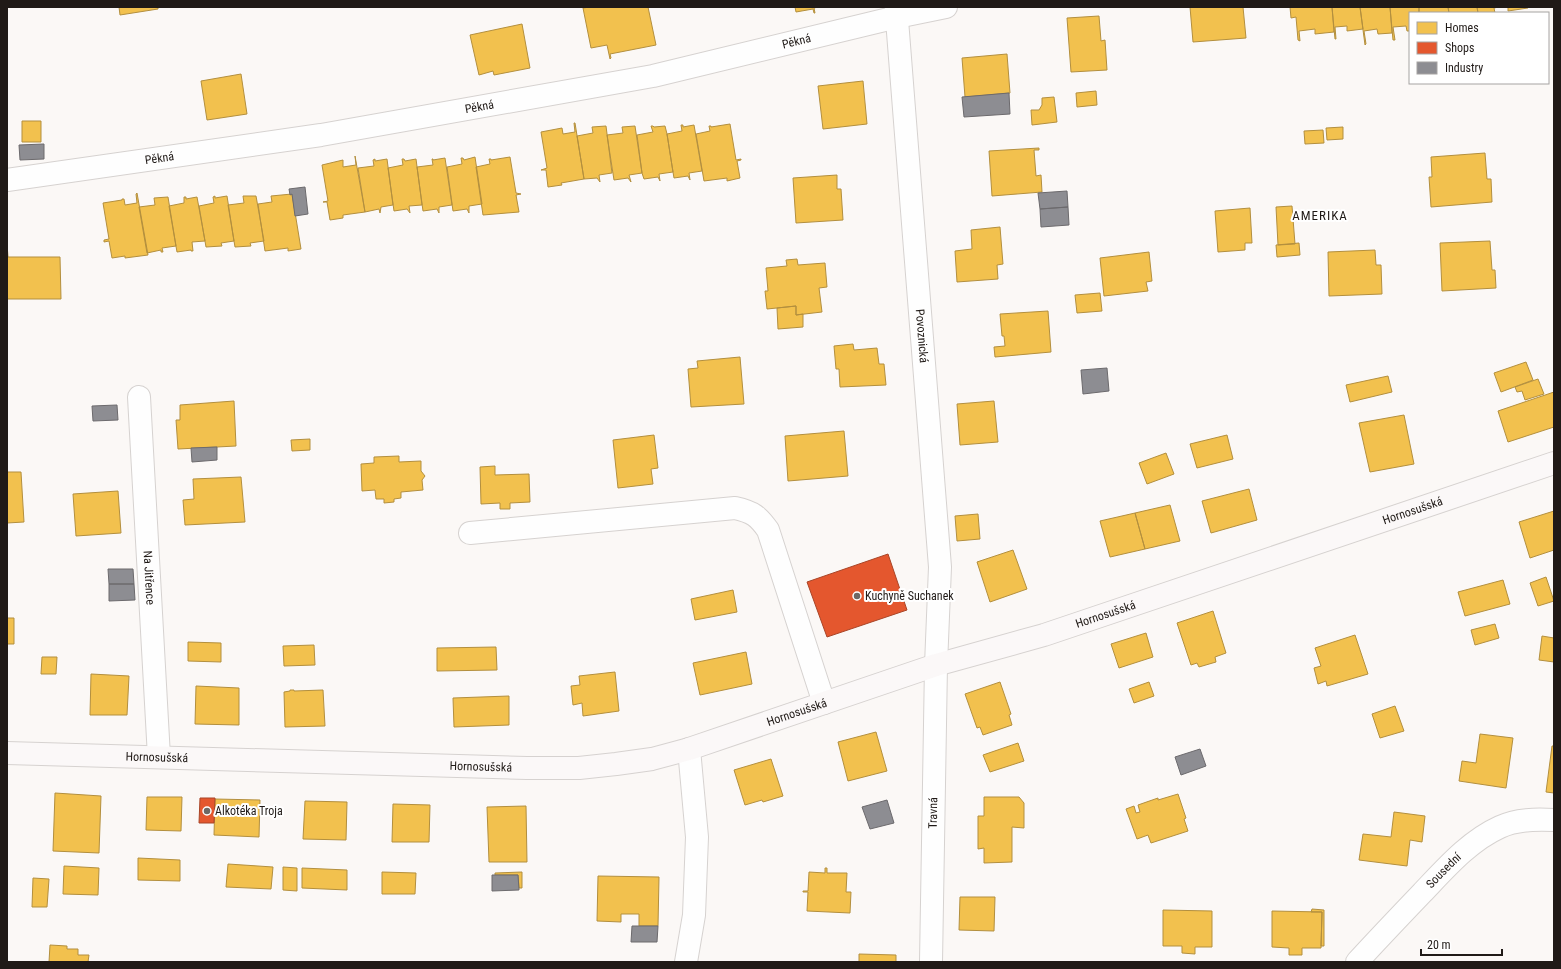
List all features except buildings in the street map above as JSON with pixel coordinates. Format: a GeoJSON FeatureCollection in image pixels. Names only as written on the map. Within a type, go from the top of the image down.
{"type":"FeatureCollection","features":[{"type":"Feature","properties":{"kind":"street","name":"Pěkná"},"geometry":{"type":"LineString","coordinates":[[7,180],[321,135],[654,76],[897,12],[946,7]]}},
{"type":"Feature","properties":{"kind":"street","name":"Povoznická"},"geometry":{"type":"LineString","coordinates":[[897,12],[940,567],[936,665]]}},
{"type":"Feature","properties":{"kind":"street","name":"Na Jitřence"},"geometry":{"type":"LineString","coordinates":[[139,397],[159,757]]}},
{"type":"Feature","properties":{"kind":"street","name":"Hornosušská"},"geometry":{"type":"LineString","coordinates":[[7,753],[511,768],[579,768],[652,759],[689,749],[936,665],[1044,635],[1554,463]]}},
{"type":"Feature","properties":{"kind":"street"},"geometry":{"type":"LineString","coordinates":[[470,533],[735,508],[748,511],[759,518],[768,530],[824,703]]}},
{"type":"Feature","properties":{"kind":"street","name":"Travná"},"geometry":{"type":"LineString","coordinates":[[931,962],[936,665]]}},
{"type":"Feature","properties":{"kind":"street"},"geometry":{"type":"LineString","coordinates":[[686,962],[694,914],[697,837],[689,749]]}},
{"type":"Feature","properties":{"kind":"street","name":"Sousední"},"geometry":{"type":"LineString","coordinates":[[1357,962],[1450,864],[1470,846],[1495,830],[1511,823],[1524,820],[1554,820]]}},
{"type":"Feature","properties":{"kind":"place","name":"Kuchyně Suchanek"},"geometry":{"type":"Point","coordinates":[857,596]}},
{"type":"Feature","properties":{"kind":"place","name":"Alkotéka Troja"},"geometry":{"type":"Point","coordinates":[207,811]}},
{"type":"Feature","properties":{"kind":"district","name":"AMERIKA"},"geometry":{"type":"Point","coordinates":[1320,215]}}]}
